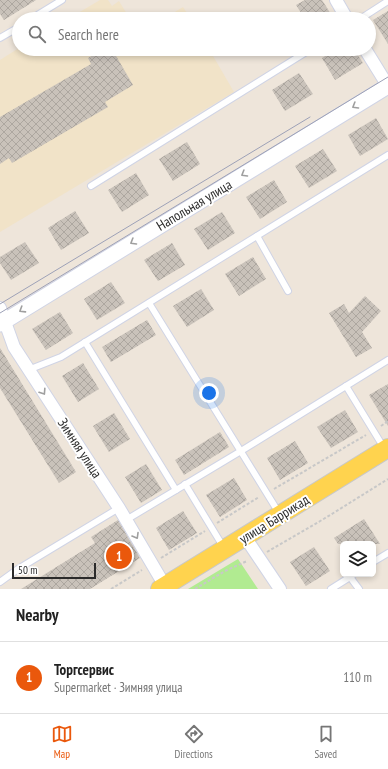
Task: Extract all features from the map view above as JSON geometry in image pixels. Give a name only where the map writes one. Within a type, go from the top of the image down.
[{"type":"main road","name":"улица Баррикад","points":[[162,588],[387,449]]},
{"type":"street","points":[[336,0],[343,12]]},
{"type":"street","points":[[369,56],[388,86]]},
{"type":"street","name":"Напольная улица","points":[[1,318],[388,86]]},
{"type":"street","name":"Зимняя улица","points":[[1,318],[14,347],[28,370],[120,508],[152,564],[162,588]]},
{"type":"street","points":[[245,537],[280,589]]},
{"type":"lane","points":[[42,12],[62,0]]},
{"type":"lane","points":[[371,12],[388,1]]},
{"type":"lane","points":[[0,38],[12,30]]},
{"type":"lane","points":[[91,186],[300,56]]},
{"type":"lane","points":[[28,370],[61,357],[388,155]]},
{"type":"lane","points":[[257,236],[288,291]]},
{"type":"lane","points":[[148,303],[280,515]]},
{"type":"lane","points":[[85,342],[176,490]]},
{"type":"lane","points":[[126,520],[388,360]]},
{"type":"lane","points":[[346,386],[373,431],[387,449]]},
{"type":"lane","points":[[185,484],[224,549]]},
{"type":"lane","points":[[0,582],[18,569],[120,508]]},
{"type":"lane","points":[[376,560],[388,552]]},
{"type":"lane","points":[[331,589],[349,577]]},
{"type":"lane","points":[[353,577],[359,589]]},
{"type":"path","points":[[111,589],[267,493],[388,422]]},
{"type":"path","points":[[195,589],[225,571],[258,557],[327,517],[388,479]]},
{"type":"shaded area","points":[[100,0],[108,0],[112,6],[119,1],[126,12],[80,12]]},
{"type":"shaded area","points":[[183,7],[186,12],[175,12]]},
{"type":"shaded area","points":[[12,52],[12,56],[213,56],[234,92],[0,232],[0,60]]},
{"type":"green space","points":[[238,559],[258,589],[188,589]]},
{"type":"building","points":[[0,0],[36,0],[17,12],[12,12],[12,15],[4,20],[0,14]]},
{"type":"building","points":[[305,0],[322,0],[330,12],[300,12],[296,5]]},
{"type":"building","points":[[388,11],[388,44],[376,25],[376,18]]},
{"type":"building","points":[[92,56],[116,56],[133,85],[105,102],[108,107],[12,163],[9,158],[0,164],[0,117],[91,64],[88,58]]},
{"type":"building","points":[[325,56],[358,56],[363,63],[335,80],[322,58]]},
{"type":"building","points":[[299,73],[313,94],[285,111],[272,90]]},
{"type":"building","points":[[376,118],[388,139],[360,156],[348,135]]},
{"type":"building","points":[[187,142],[200,164],[173,181],[159,159]]},
{"type":"building","points":[[323,149],[337,171],[309,188],[295,166]]},
{"type":"building","points":[[136,173],[149,195],[122,212],[108,190]]},
{"type":"building","points":[[274,180],[287,202],[260,219],[246,197]]},
{"type":"building","points":[[75,211],[89,233],[61,250],[48,228]]},
{"type":"building","points":[[222,212],[235,233],[208,250],[194,229]]},
{"type":"building","points":[[25,242],[39,263],[11,280],[0,263],[0,257]]},
{"type":"building","points":[[172,243],[185,265],[158,281],[144,260]]},
{"type":"building","points":[[253,257],[266,279],[239,296],[225,274]]},
{"type":"building","points":[[111,282],[125,303],[97,320],[84,299]]},
{"type":"building","points":[[201,289],[214,310],[187,327],[173,306]]},
{"type":"building","points":[[365,296],[381,311],[362,332],[372,348],[356,357],[329,313],[344,304],[349,313]]},
{"type":"building","points":[[60,312],[73,333],[46,350],[32,329]]},
{"type":"building","points":[[147,320],[156,335],[111,362],[102,347]]},
{"type":"building","points":[[0,348],[76,472],[59,483],[0,388]]},
{"type":"building","points":[[83,363],[99,389],[78,402],[62,376]]},
{"type":"building","points":[[388,384],[388,426],[369,395]]},
{"type":"building","points":[[345,410],[358,432],[331,448],[317,427]]},
{"type":"building","points":[[114,413],[130,439],[109,452],[93,426]]},
{"type":"building","points":[[220,432],[229,447],[184,475],[175,460]]},
{"type":"building","points":[[295,441],[308,463],[280,480],[267,458]]},
{"type":"building","points":[[146,464],[162,490],[141,503],[125,477]]},
{"type":"building","points":[[234,478],[247,500],[220,517],[206,495]]},
{"type":"building","points":[[183,511],[197,533],[169,550],[156,528]]},
{"type":"building","points":[[364,519],[380,544],[376,544],[376,541],[340,541],[340,544],[338,544],[334,538]]},
{"type":"building","points":[[118,520],[140,558],[90,589],[21,589],[95,543],[91,537]]},
{"type":"building","points":[[314,547],[330,571],[306,586],[290,562]]},
{"type":"tram line","points":[[0,313],[388,77]]},
{"type":"tram line","points":[[0,304],[310,117]]},
{"type":"place","name":"Торгсервис","points":[[119,556]]}]
